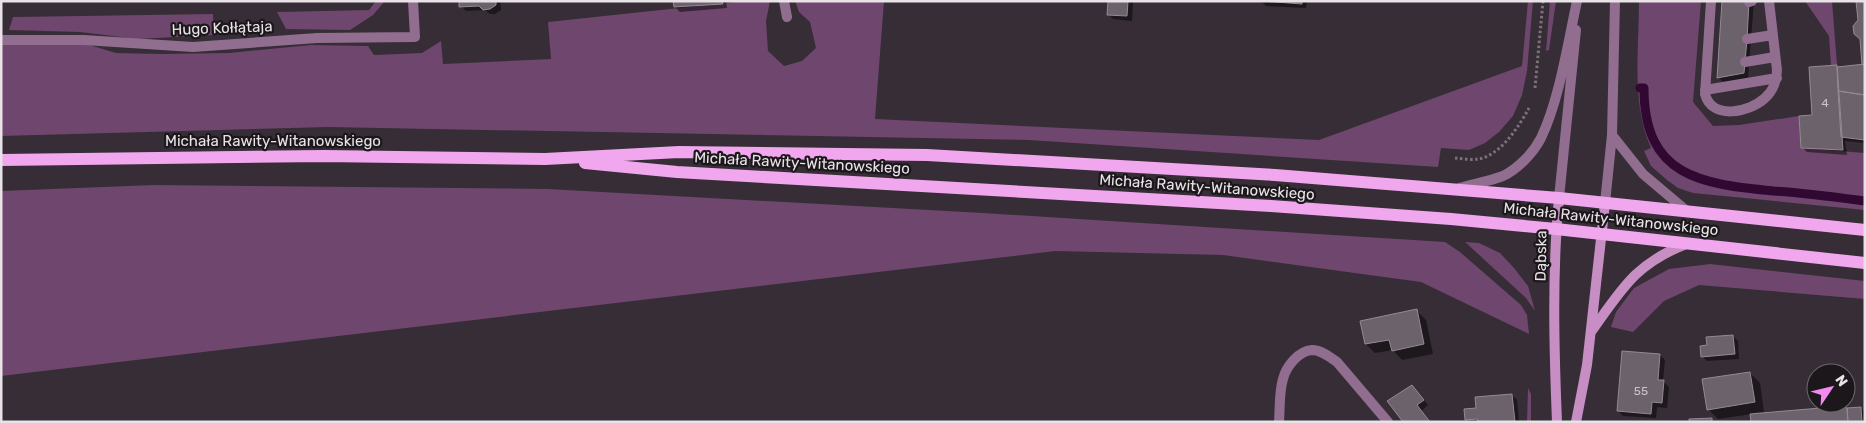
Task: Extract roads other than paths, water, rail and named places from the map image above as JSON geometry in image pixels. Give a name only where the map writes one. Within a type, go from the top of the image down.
[{"type":"main road","name":"Michała Rawity-Witanowskiego","points":[[1,160],[314,156],[545,159],[679,152],[927,155],[1265,174],[1559,198],[1865,230]]},
{"type":"main road","name":"Michała Rawity-Witanowskiego","points":[[545,159],[677,172],[1271,206],[1556,229],[1865,263]]},
{"type":"main road","name":"Dąbska","points":[[1557,422],[1555,363],[1556,229],[1559,198]]},
{"type":"main road","points":[[1576,422],[1587,365],[1605,203]]},
{"type":"main road","points":[[1591,333],[1630,279],[1643,266],[1668,251],[1687,244]]},
{"type":"street","name":"Hugo Kołłątaja","points":[[1,40],[84,40],[193,47],[317,38],[415,37],[412,1]]},
{"type":"street","points":[[784,1],[787,16]]},
{"type":"street","name":"Dąbska","points":[[1453,190],[1504,175],[1529,155],[1540,140],[1558,87],[1578,1]]},
{"type":"street","name":"Dąbska","points":[[1559,198],[1578,1]]},
{"type":"street","points":[[1605,203],[1612,135],[1615,1]]},
{"type":"street","points":[[1722,6],[1711,5],[1706,68],[1706,98],[1714,107],[1726,112],[1736,112],[1765,99],[1777,78],[1769,1]]},
{"type":"street","points":[[1747,39],[1773,35]]},
{"type":"street","points":[[1708,45],[1719,43]]},
{"type":"street","points":[[1745,62],[1775,57]]},
{"type":"street","points":[[1706,68],[1717,66]]},
{"type":"street","points":[[1705,90],[1777,78]]},
{"type":"street","points":[[1612,135],[1643,174],[1688,212]]},
{"type":"street","points":[[1279,422],[1283,379],[1288,368],[1300,355],[1312,350],[1327,355],[1337,362],[1388,422]]},
{"type":"waterway","points":[[1640,88],[1644,88],[1647,118],[1654,141],[1666,158],[1682,170],[1701,179],[1723,184],[1865,201]]}]
